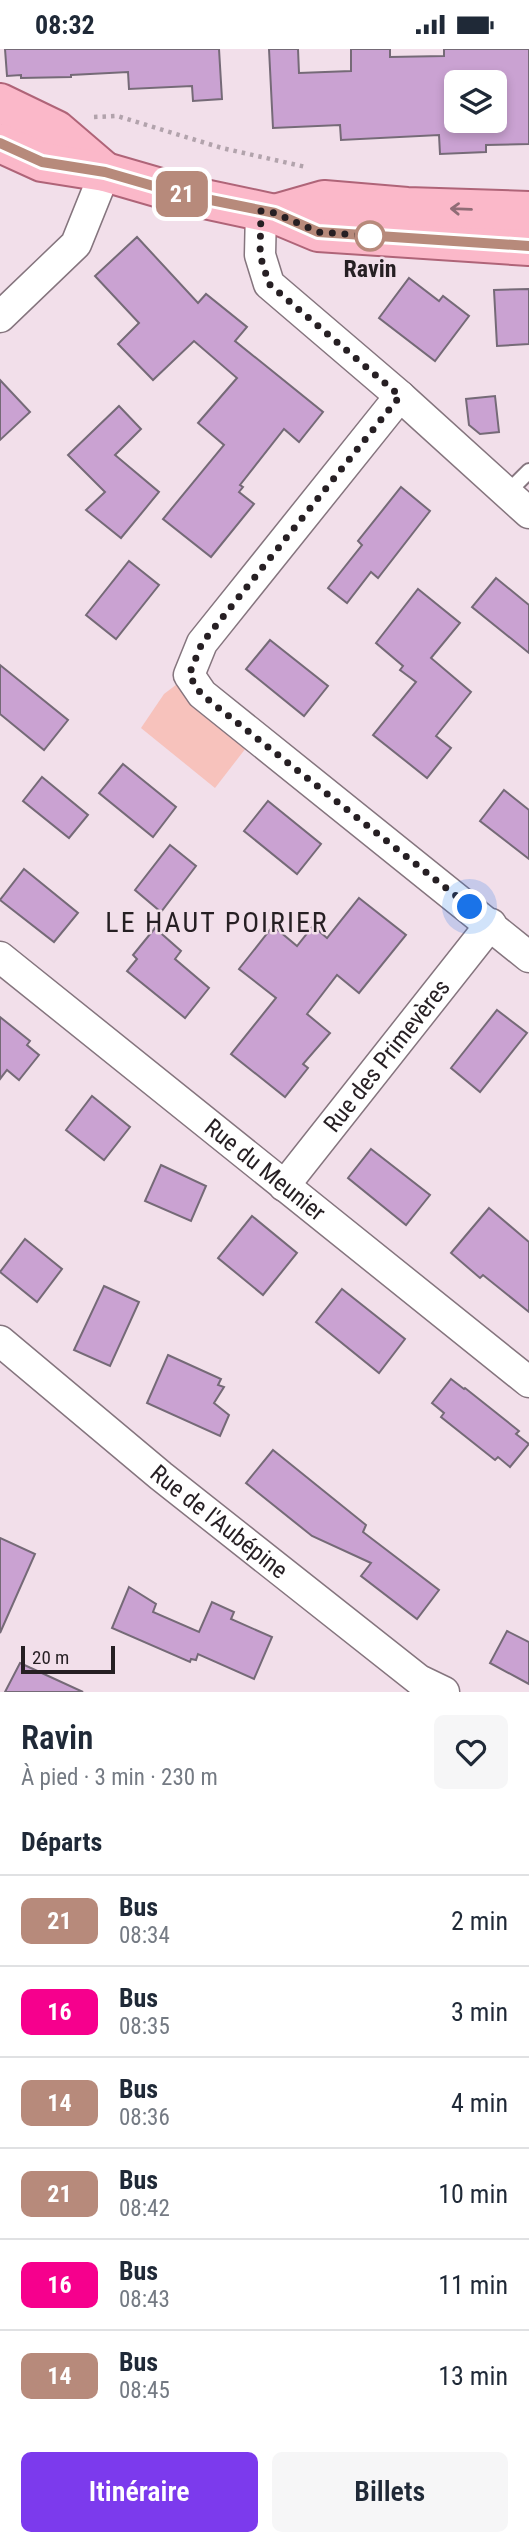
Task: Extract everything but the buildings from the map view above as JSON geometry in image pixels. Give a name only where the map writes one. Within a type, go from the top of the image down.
[{"type":"main road","points":[[0,103],[56,130],[105,172]]},
{"type":"main road","points":[[0,143],[42,162],[105,172],[181,194],[268,212],[318,232],[529,246]]},
{"type":"main road","points":[[268,212],[324,200],[407,207],[529,211]]},
{"type":"street","points":[[0,317],[76,244],[105,172]]},
{"type":"street","points":[[268,212],[260,255],[269,284],[400,396],[529,513]]},
{"type":"street","points":[[400,396],[202,643],[189,675],[201,694],[529,957]]},
{"type":"street","name":"Rue des Primevères","points":[[284,1186],[491,925]]},
{"type":"street","name":"Rue du Meunier","points":[[0,957],[529,1382]]},
{"type":"street","name":"Rue de l'Aubépine","points":[[0,1342],[161,1475],[419,1680],[444,1692]]},
{"type":"lane","points":[[508,492],[529,471]]},
{"type":"path","points":[[93,117],[117,116],[222,148],[315,169]]},
{"type":"shaded area","points":[[189,675],[256,735],[215,788],[141,728],[164,694]]},
{"type":"bus line","name":"21","points":[[0,143],[42,162],[105,172],[181,194],[275,213],[318,232],[529,246]]},
{"type":"place","name":"Ravin","points":[[370,236]]},
{"type":"district","name":"LE HAUT POIRIER","points":[[217,922]]},
{"type":"route","points":[[370,236],[318,232],[275,213],[261,211],[260,255],[269,284],[400,396],[202,643],[189,675],[201,694],[470,907]]}]
